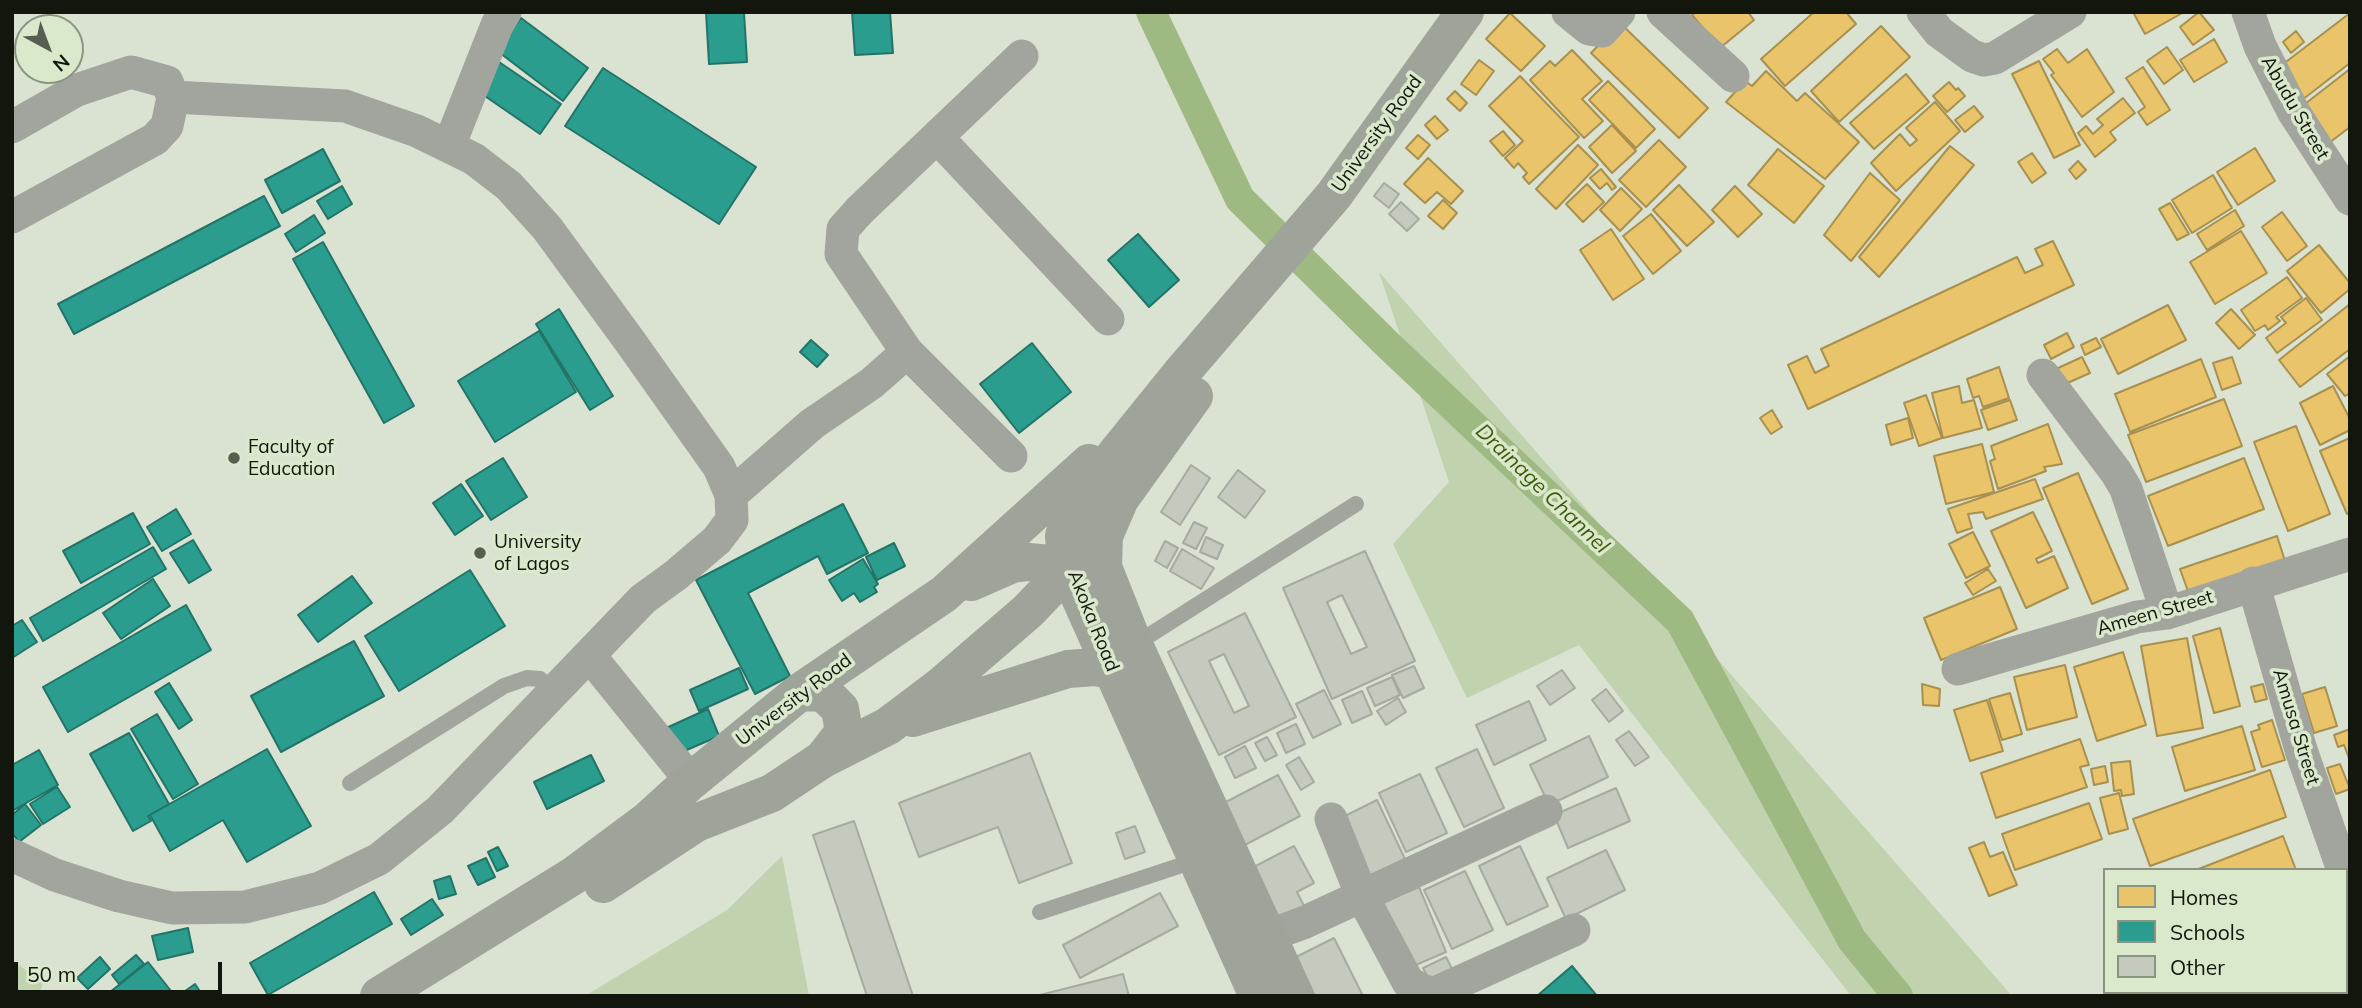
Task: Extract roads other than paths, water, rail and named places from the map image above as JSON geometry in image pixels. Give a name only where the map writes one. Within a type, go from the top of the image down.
[{"type":"main road","name":"University Road","points":[[1286,253],[1334,195],[1465,12]]},
{"type":"main road","name":"Akoka Road","points":[[1258,996],[1197,859],[1123,657],[1078,593],[1064,536],[1069,522],[1095,480],[1183,371],[1286,253]]},
{"type":"main road","points":[[888,726],[941,686],[1028,611],[1070,566],[1198,390],[1286,253]]},
{"type":"main road","name":"University Road","points":[[379,996],[573,876],[647,821],[691,781],[800,692],[944,594],[1056,495],[1183,371]]},
{"type":"main road","points":[[1120,499],[1104,536],[1102,556],[1115,597],[1123,657],[1267,936],[1295,996]]},
{"type":"main road","points":[[944,594],[1012,565],[1029,562],[1070,566],[1093,579],[1115,597]]},
{"type":"main road","points":[[427,996],[696,822],[772,793],[823,759],[888,726],[1068,669],[1095,667],[1123,657]]},
{"type":"main road","points":[[800,692],[824,693],[840,709],[844,732],[823,759]]},
{"type":"street","points":[[449,146],[497,25],[505,12]]},
{"type":"street","points":[[1568,12],[1589,29],[1602,31],[1619,12]]},
{"type":"street","points":[[1663,12],[1733,76]]},
{"type":"street","points":[[1931,22],[1972,56],[1984,60],[1995,58],[2033,22],[2070,12]]},
{"type":"street","name":"Abudu Street","points":[[2248,12],[2260,46],[2293,111],[2350,200]]},
{"type":"street","points":[[1011,456],[907,352],[841,254],[843,229],[860,210],[1022,56]]},
{"type":"street","points":[[12,127],[77,90],[131,72],[167,82],[173,97],[167,125],[155,139],[12,217]]},
{"type":"street","points":[[12,855],[55,876],[119,896],[172,908],[245,907],[320,888],[379,859],[440,810],[643,599],[717,540],[732,520],[731,495],[719,467],[547,228],[509,186],[474,159],[417,131],[345,106],[173,97]]},
{"type":"street","points":[[937,137],[1108,319]]},
{"type":"street","points":[[731,495],[812,424],[872,383],[907,352]]},
{"type":"street","points":[[2043,375],[2126,489],[2167,613]]},
{"type":"street","name":"Ameen Street","points":[[1958,669],[2137,617],[2167,613],[2253,583],[2350,554]]},
{"type":"street","name":"Amusa Street","points":[[2253,583],[2301,750],[2340,825],[2343,868]]},
{"type":"street","points":[[590,656],[691,781]]},
{"type":"street","points":[[1267,936],[1303,923],[1546,811]]},
{"type":"street","points":[[1331,819],[1362,896],[1408,982],[1423,991],[1435,993],[1574,930]]},
{"type":"lane","points":[[1123,657],[1356,504]]},
{"type":"lane","points":[[350,783],[504,686],[527,678],[540,679],[555,692]]},
{"type":"lane","points":[[1040,912],[1197,859]]},
{"type":"waterway","name":"Drainage Channel","points":[[1151,12],[1240,199],[1386,343],[1680,621],[1852,940],[1898,996]]},
{"type":"place","name":"Faculty of Education","points":[[234,458]]},
{"type":"place","name":"University of Lagos","points":[[480,553]]}]
